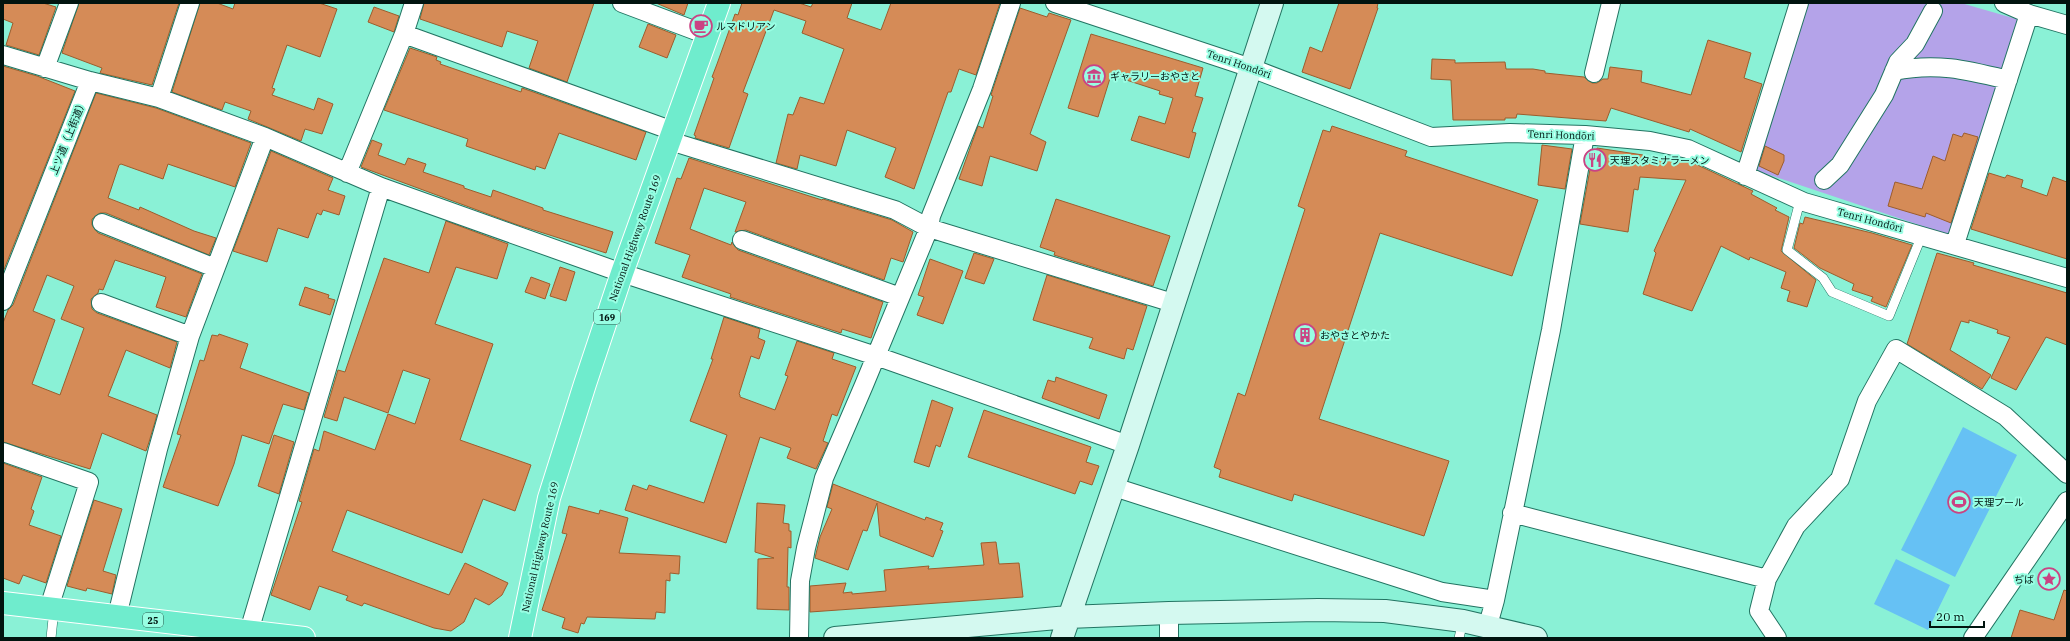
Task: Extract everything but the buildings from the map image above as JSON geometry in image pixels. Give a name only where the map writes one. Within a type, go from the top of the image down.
[{"type":"highway","name":"National Highway Route 169","points":[[520,638],[549,498],[622,273],[719,3]]},
{"type":"highway","name":"25","points":[[3,603],[117,616],[248,635],[304,638]]},
{"type":"street","points":[[45,68],[69,3]]},
{"type":"street","points":[[159,98],[190,3]]},
{"type":"street","points":[[622,3],[708,35]]},
{"type":"street","points":[[799,638],[800,580],[806,548],[824,478],[928,228],[931,216],[982,89],[1011,3]]},
{"type":"street","points":[[1062,638],[1128,445],[1173,303],[1272,3]]},
{"type":"street","points":[[1594,73],[1611,3]]},
{"type":"street","points":[[1745,176],[1799,3]]},
{"type":"street","points":[[2004,3],[2029,14],[2067,25]]},
{"type":"street","points":[[347,173],[404,34],[410,4]]},
{"type":"street","name":"Tenri Hondōri","points":[[1061,4],[1251,68],[1431,137],[1510,133],[1586,135],[1650,141],[1688,149],[1800,201],[1955,244],[2067,278]]},
{"type":"street","points":[[1824,180],[1840,166],[1884,94],[1898,62],[1915,44],[1933,11]]},
{"type":"street","points":[[1955,244],[2029,14]]},
{"type":"street","points":[[404,34],[672,136],[895,210],[928,228],[1173,303]]},
{"type":"street","points":[[3,55],[90,81],[159,98],[264,137],[381,186],[622,273],[876,356],[1128,445]]},
{"type":"street","points":[[1894,72],[1913,67],[1961,68],[2008,80]]},
{"type":"street","name":"上ツ道（上街道）","points":[[3,301],[90,81]]},
{"type":"street","points":[[1488,625],[1495,600],[1551,330],[1586,135]]},
{"type":"street","points":[[117,616],[158,449],[190,336],[264,137]]},
{"type":"street","points":[[248,635],[381,186]]},
{"type":"street","points":[[102,223],[215,268]]},
{"type":"street","points":[[742,240],[900,297]]},
{"type":"street","points":[[101,303],[190,336]]},
{"type":"street","points":[[1777,638],[1759,610],[1766,579],[1796,526],[1840,479],[1867,401],[1896,349],[2005,416],[2067,474]]},
{"type":"street","points":[[3,452],[89,482],[52,608]]},
{"type":"street","points":[[1114,487],[1442,592],[1495,600]]},
{"type":"street","points":[[1973,638],[2067,501]]},
{"type":"street","points":[[1512,514],[1766,579]]},
{"type":"street","points":[[835,638],[1068,617],[1169,628],[1318,610],[1385,611],[1461,629],[1488,625],[1536,638]]},
{"type":"lane","points":[[1800,201],[1787,250],[1823,278],[1832,292],[1888,316],[1922,235]]},
{"type":"lane","points":[[51,638],[52,608]]},
{"type":"shaded area","points":[[1807,3],[1961,3],[2020,20],[1949,235],[1755,170]]},
{"type":"water","name":"天理プール","points":[[1963,427],[2017,455],[1955,577],[1901,550]]},
{"type":"water","points":[[1896,559],[1950,585],[1928,630],[1874,604]]},
{"type":"place","name":"ルマドリアン","points":[[701,26]]},
{"type":"place","name":"ギャラリーおやさと","points":[[1094,76]]},
{"type":"place","name":"天理スタミナラーメン","points":[[1595,160]]},
{"type":"place","name":"おやさとやかた","points":[[1305,335]]},
{"type":"place","name":"天理プール","points":[[1959,502]]},
{"type":"place","name":"ぢば","points":[[2049,579]]}]
